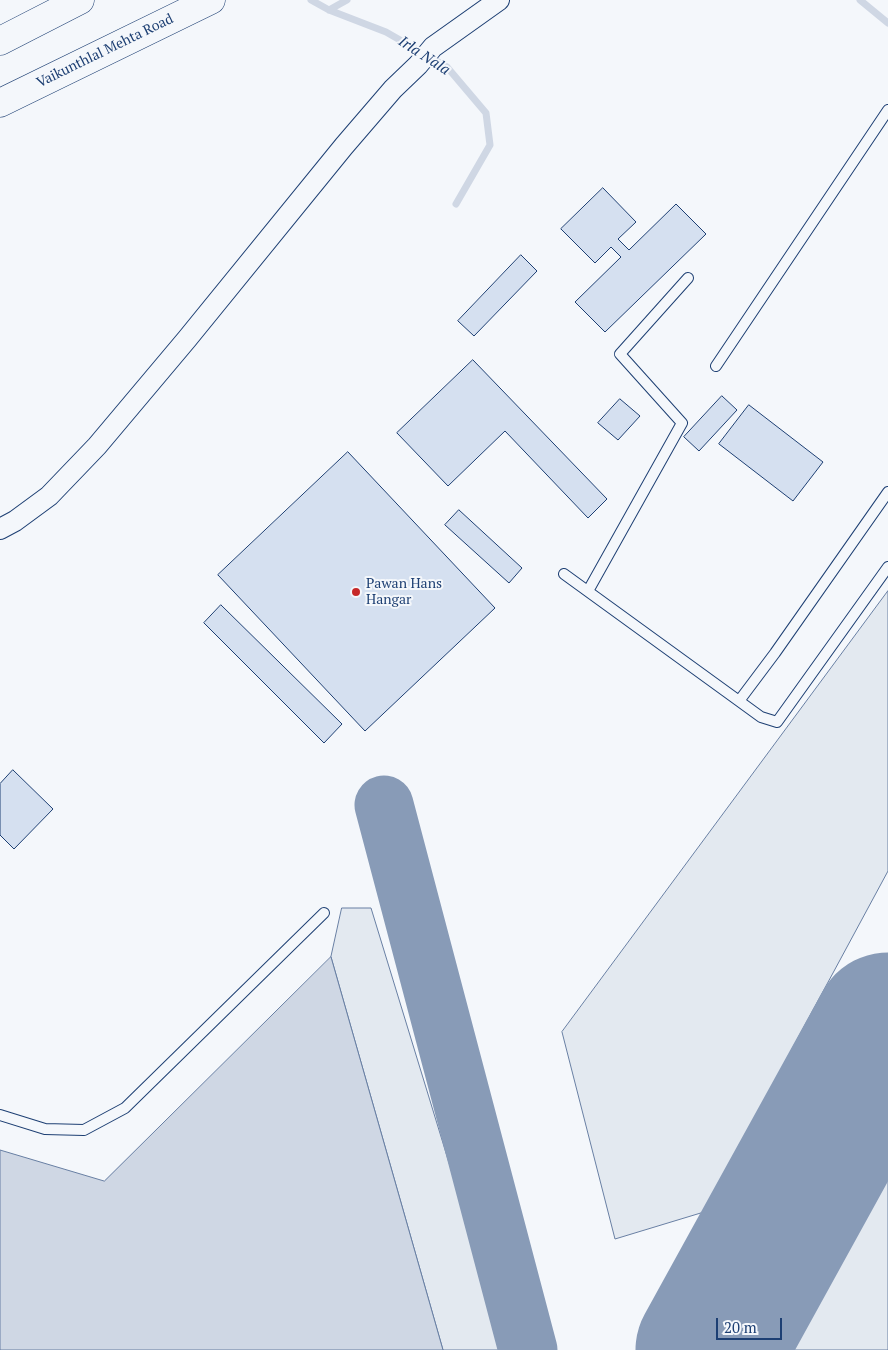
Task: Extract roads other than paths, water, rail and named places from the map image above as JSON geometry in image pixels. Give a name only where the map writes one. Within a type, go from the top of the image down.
[{"type":"main road","points":[[0,41],[80,0]]},
{"type":"main road","name":"Vaikunthlal Mehta Road","points":[[0,103],[211,0]]},
{"type":"street","points":[[0,529],[15,521],[49,496],[97,446],[393,89],[418,65],[433,47],[499,0]]},
{"type":"lane","points":[[716,366],[888,110]]},
{"type":"lane","points":[[588,591],[682,423],[620,354],[688,278]]},
{"type":"lane","points":[[739,701],[888,492]]},
{"type":"lane","points":[[564,574],[761,717],[777,722],[888,567]]},
{"type":"lane","points":[[0,1115],[45,1128],[84,1130],[125,1108],[324,913]]},
{"type":"waterway","name":"Irla Nala","points":[[311,0],[329,10],[386,32],[447,67],[486,113],[490,145],[456,204]]},
{"type":"waterway","points":[[329,10],[347,0]]},
{"type":"waterway","points":[[860,0],[888,23]]},
{"type":"place","name":"Pawan Hans Hangar","points":[[356,592]]}]
